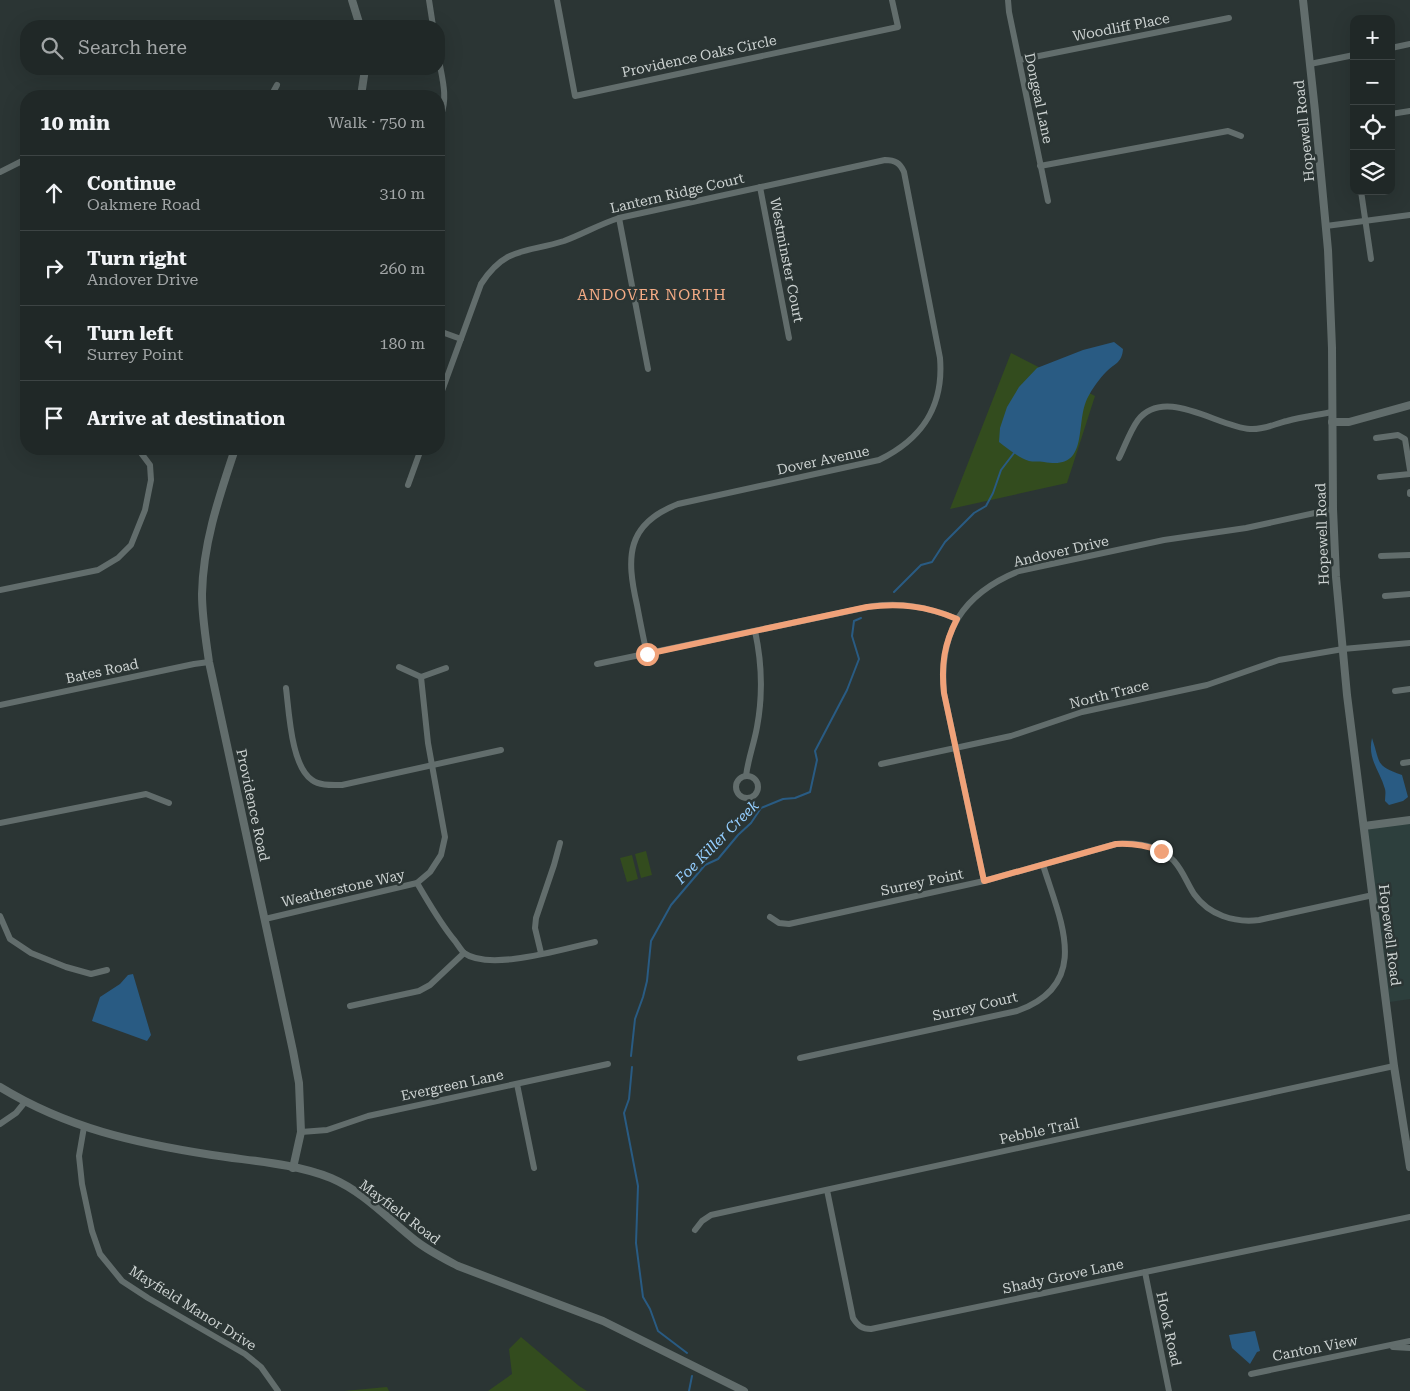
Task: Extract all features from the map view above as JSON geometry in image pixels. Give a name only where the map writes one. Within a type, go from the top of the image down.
[{"type":"street","points":[[352,0],[358,20]]},
{"type":"street","points":[[429,0],[432,20]]},
{"type":"street","name":"Providence Oaks Circle","points":[[557,0],[574,96],[898,27],[892,0]]},
{"type":"street","name":"Dongeal Lane","points":[[1008,0],[1018,60],[1048,201]]},
{"type":"street","name":"Hopewell Road","points":[[1303,0],[1326,226],[1332,348],[1333,509],[1336,577],[1347,694],[1372,896],[1394,1066],[1410,1167]]},
{"type":"street","name":"Woodliff Place","points":[[1018,60],[1229,18]]},
{"type":"street","points":[[1395,47],[1410,44]]},
{"type":"street","points":[[1310,64],[1350,56]]},
{"type":"street","points":[[362,90],[363,75]]},
{"type":"street","points":[[441,75],[444,90]]},
{"type":"street","points":[[274,90],[277,85]]},
{"type":"street","points":[[1395,113],[1410,111]]},
{"type":"street","points":[[1040,166],[1228,131],[1241,136]]},
{"type":"street","name":"Lantern Ridge Court","points":[[445,383],[481,284],[500,261],[517,252],[564,241],[618,218],[885,160],[897,162]]},
{"type":"street","points":[[0,172],[20,162]]},
{"type":"street","name":"Dover Avenue","points":[[647,654],[631,578],[630,564],[636,538],[653,517],[665,509],[678,504],[879,460],[895,453],[910,442],[922,429],[931,414],[940,386],[940,358],[904,172],[897,162]]},
{"type":"street","name":"Westminster Court","points":[[760,187],[789,338]]},
{"type":"street","points":[[1362,195],[1371,259]]},
{"type":"street","points":[[1326,226],[1410,214]]},
{"type":"street","points":[[618,218],[648,369]]},
{"type":"street","points":[[445,333],[461,339]]},
{"type":"street","points":[[1332,422],[1349,422],[1410,406]]},
{"type":"street","points":[[1119,458],[1137,421],[1145,413],[1153,409],[1164,407],[1189,410],[1248,429],[1262,428],[1284,421],[1332,412]]},
{"type":"street","points":[[1376,438],[1398,435],[1405,439],[1410,472],[1380,477]]},
{"type":"street","points":[[0,590],[98,570],[118,558],[131,544],[145,510],[151,480],[150,466],[142,455]]},
{"type":"street","name":"Providence Road","points":[[234,455],[212,520],[204,561],[202,603],[204,628],[209,662],[299,1083],[301,1132],[293,1168]]},
{"type":"street","points":[[408,485],[419,455]]},
{"type":"street","name":"Andover Drive","points":[[984,881],[944,693],[942,673],[946,645],[957,619],[968,604],[983,590],[1000,579],[1019,572],[1164,540],[1246,528],[1333,509]]},
{"type":"street","points":[[1381,556],[1410,555]]},
{"type":"street","points":[[1385,596],[1410,594]]},
{"type":"street","points":[[597,664],[867,607],[886,605],[923,607],[957,619]]},
{"type":"street","points":[[746,776],[747,761],[757,726],[761,697],[761,664],[755,631]]},
{"type":"street","name":"North Trace","points":[[880,764],[1011,736],[1082,712],[1206,685],[1279,660],[1343,649],[1410,643]]},
{"type":"street","name":"Bates Road","points":[[0,705],[209,662]]},
{"type":"street","points":[[399,667],[421,677],[446,668]]},
{"type":"street","name":"Weatherstone Way","points":[[265,919],[417,883],[426,876],[441,854],[446,837],[428,743],[421,677]]},
{"type":"street","points":[[286,688],[296,754],[300,764],[312,780],[332,785],[342,784],[501,750]]},
{"type":"street","points":[[1394,691],[1410,689]]},
{"type":"street","points":[[0,823],[146,794],[169,803]]},
{"type":"street","points":[[1364,826],[1410,820]]},
{"type":"street","points":[[541,954],[535,928],[536,918],[560,843]]},
{"type":"street","name":"Surrey Point","points":[[770,917],[778,923],[789,924],[984,881],[1116,844],[1132,843],[1146,845],[1161,851],[1182,871],[1195,895],[1207,908],[1223,917],[1240,921],[1259,920],[1372,896]]},
{"type":"street","name":"Surrey Court","points":[[800,1058],[1017,1011],[1031,1006],[1042,999],[1060,977],[1066,950],[1064,933],[1043,865]]},
{"type":"street","points":[[417,883],[443,927],[464,953],[484,960],[504,960],[596,942]]},
{"type":"street","points":[[0,916],[10,939],[31,953],[66,967],[91,974],[107,970]]},
{"type":"street","points":[[350,1006],[419,991],[430,985],[464,953]]},
{"type":"street","name":"Evergreen Lane","points":[[301,1132],[327,1130],[368,1116],[608,1064]]},
{"type":"street","name":"Pebble Trail","points":[[695,1230],[702,1221],[711,1215],[1394,1066]]},
{"type":"street","points":[[517,1084],[534,1168]]},
{"type":"street","name":"Mayfield Road","points":[[0,1088],[24,1102],[63,1120],[112,1135],[172,1148],[293,1168],[332,1178],[369,1200],[417,1241],[458,1266],[603,1321],[744,1391]]},
{"type":"street","points":[[0,1124],[16,1113],[24,1102]]},
{"type":"street","name":"Mayfield Manor Drive","points":[[84,1127],[80,1156],[82,1184],[92,1231],[100,1254],[122,1281],[245,1354],[261,1367],[278,1391]]},
{"type":"street","name":"Shady Grove Lane","points":[[827,1190],[853,1318],[864,1329],[1410,1217]]},
{"type":"street","name":"Hook Road","points":[[1145,1272],[1169,1391]]},
{"type":"street","name":"Canton View","points":[[1251,1374],[1410,1341]]},
{"type":"street","name":"Canton View","points":[[1384,1347],[1410,1348]]},
{"type":"shaded area","points":[[1410,823],[1410,999],[1383,1003],[1365,829]]},
{"type":"green space","points":[[1011,353],[1095,396],[1067,483],[950,509]]},
{"type":"green space","points":[[646,851],[652,875],[641,878],[635,854]]},
{"type":"green space","points":[[632,855],[638,879],[627,882],[620,858]]},
{"type":"green space","points":[[521,1337],[587,1391],[488,1391],[512,1374],[509,1349]]},
{"type":"green space","points":[[387,1387],[389,1391],[344,1391]]},
{"type":"water","points":[[1114,342],[1123,349],[1121,357],[1101,377],[1088,397],[1084,408],[1078,443],[1075,452],[1069,459],[1059,463],[1029,461],[999,442],[1000,428],[1007,407],[1019,387],[1037,368],[1083,350]]},
{"type":"water","points":[[1372,738],[1380,763],[1387,769],[1402,775],[1408,797],[1403,801],[1389,805],[1385,801],[1385,789],[1371,752]]},
{"type":"water","points":[[133,974],[151,1035],[147,1041],[92,1021],[100,997],[120,984],[128,975]]},
{"type":"water","points":[[1255,1331],[1260,1351],[1257,1352],[1250,1364],[1232,1348],[1229,1335]]},
{"type":"waterway","name":"Foe Killer Creek","points":[[894,592],[921,565],[932,562],[945,542],[974,513],[986,506],[1001,470],[1014,453]]},
{"type":"waterway","name":"Foe Killer Creek","points":[[631,1056],[635,1019],[647,981],[651,941],[671,905],[705,865],[718,859],[751,823],[761,808],[783,799],[795,798],[810,792],[817,760],[815,751],[847,690],[859,659],[852,636],[854,621],[861,618]]},
{"type":"waterway","name":"Foe Killer Creek","points":[[632,1067],[629,1099],[624,1113],[638,1186],[636,1243],[643,1297],[650,1309],[658,1331],[687,1353]]},
{"type":"waterway","name":"Foe Killer Creek","points":[[689,1391],[692,1376]]},
{"type":"district","name":"ANDOVER NORTH","points":[[652,295]]},
{"type":"route","points":[[647,654],[867,607],[906,605],[942,612],[957,619],[946,645],[943,658],[944,693],[984,881],[1116,844],[1132,843],[1146,845],[1161,851]]}]
